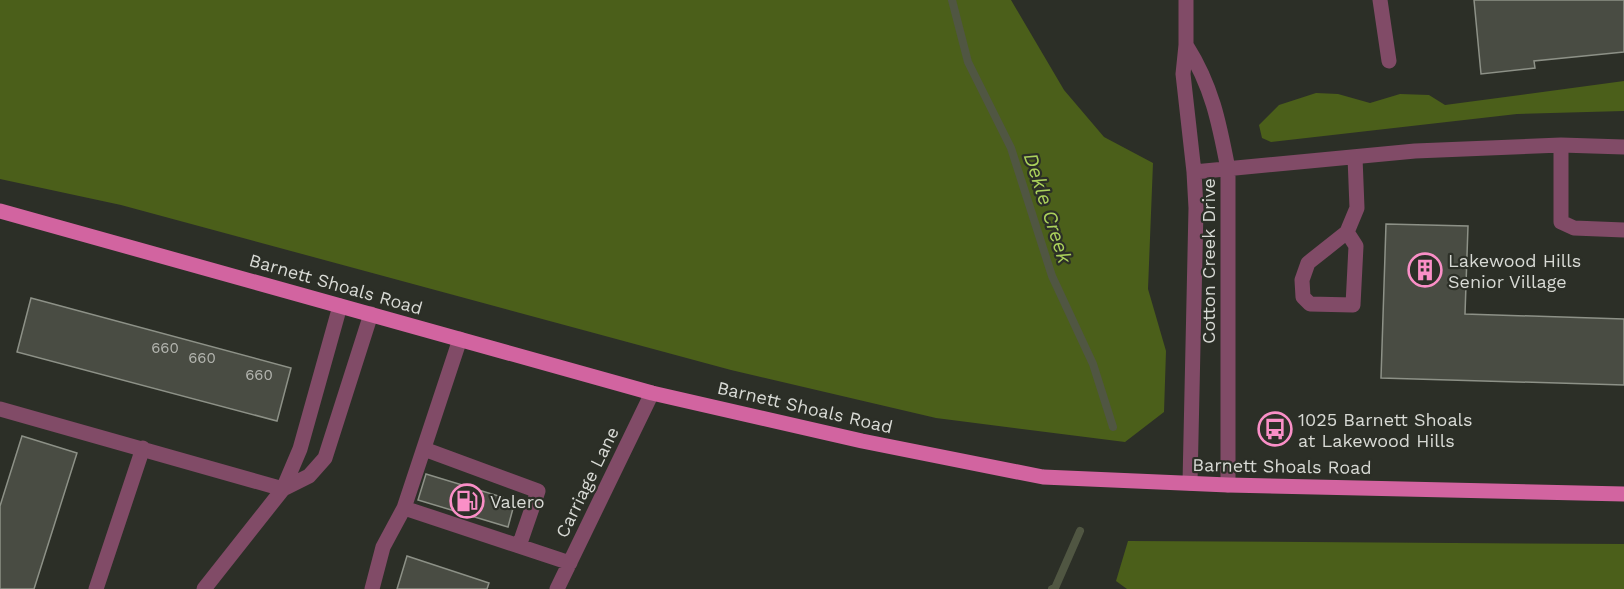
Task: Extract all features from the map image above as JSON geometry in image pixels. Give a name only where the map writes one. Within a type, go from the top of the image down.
[{"type":"main road","name":"Barnett Shoals Road","points":[[0,211],[652,393],[862,441],[1043,477],[1228,485],[1624,494]]},
{"type":"street","name":"Cotton Creek Drive","points":[[1186,0],[1186,45],[1183,74],[1194,172],[1196,220],[1190,483]]},
{"type":"street","points":[[1380,0],[1389,61]]},
{"type":"street","name":"Cotton Creek Drive","points":[[1186,45],[1202,71],[1219,120],[1228,169],[1228,485]]},
{"type":"street","points":[[1194,172],[1416,151],[1561,145],[1624,147]]},
{"type":"street","points":[[1561,145],[1561,222],[1574,228],[1624,230]]},
{"type":"street","points":[[1347,232],[1356,246],[1353,305],[1310,304],[1303,297],[1302,280],[1308,263],[1347,232],[1357,208],[1355,158]]},
{"type":"street","points":[[204,589],[283,489],[305,430],[340,306]]},
{"type":"street","points":[[0,409],[283,489],[309,476],[325,458],[371,314]]},
{"type":"street","points":[[372,589],[383,548],[404,508],[460,339]]},
{"type":"street","name":"Carriage Lane","points":[[557,589],[652,393]]},
{"type":"street","points":[[305,430],[332,439]]},
{"type":"street","points":[[96,589],[143,448]]},
{"type":"street","points":[[424,449],[538,491],[519,546]]},
{"type":"street","points":[[404,508],[570,563]]},
{"type":"green space","points":[[0,0],[1011,0],[1064,90],[1104,137],[1153,163],[1148,289],[1166,351],[1164,412],[1125,442],[936,418],[731,370],[121,205],[0,179]]},
{"type":"green space","points":[[1624,81],[1624,111],[1517,114],[1271,142],[1262,138],[1259,125],[1279,105],[1316,93],[1338,94],[1370,103],[1400,94],[1429,95],[1445,105]]},
{"type":"green space","points":[[1128,541],[1624,544],[1624,589],[1127,589],[1116,581]]},
{"type":"building","points":[[1474,0],[1624,0],[1624,52],[1534,61],[1535,68],[1481,74]]},
{"type":"building","name":"Lakewood Hills Senior Village","points":[[1386,224],[1468,226],[1465,314],[1624,319],[1624,385],[1381,378]]},
{"type":"building","points":[[31,298],[291,368],[277,421],[17,352]]},
{"type":"building","points":[[22,436],[77,453],[34,589],[0,589],[0,506]]},
{"type":"building","name":"Valero","points":[[426,474],[515,501],[508,527],[418,500]]},
{"type":"building","points":[[407,556],[489,583],[487,589],[397,589]]},
{"type":"waterway","name":"Dekle Creek","points":[[952,0],[968,62],[1011,148],[1052,276],[1093,364],[1113,427]]},
{"type":"waterway","points":[[1052,589],[1055,588],[1080,531]]},
{"type":"place","name":"Lakewood Hills Senior Village","points":[[1425,270]]},
{"type":"place","name":"1025 Barnett Shoals at Lakewood Hills","points":[[1275,429]]},
{"type":"place","name":"Valero","points":[[467,501]]}]
